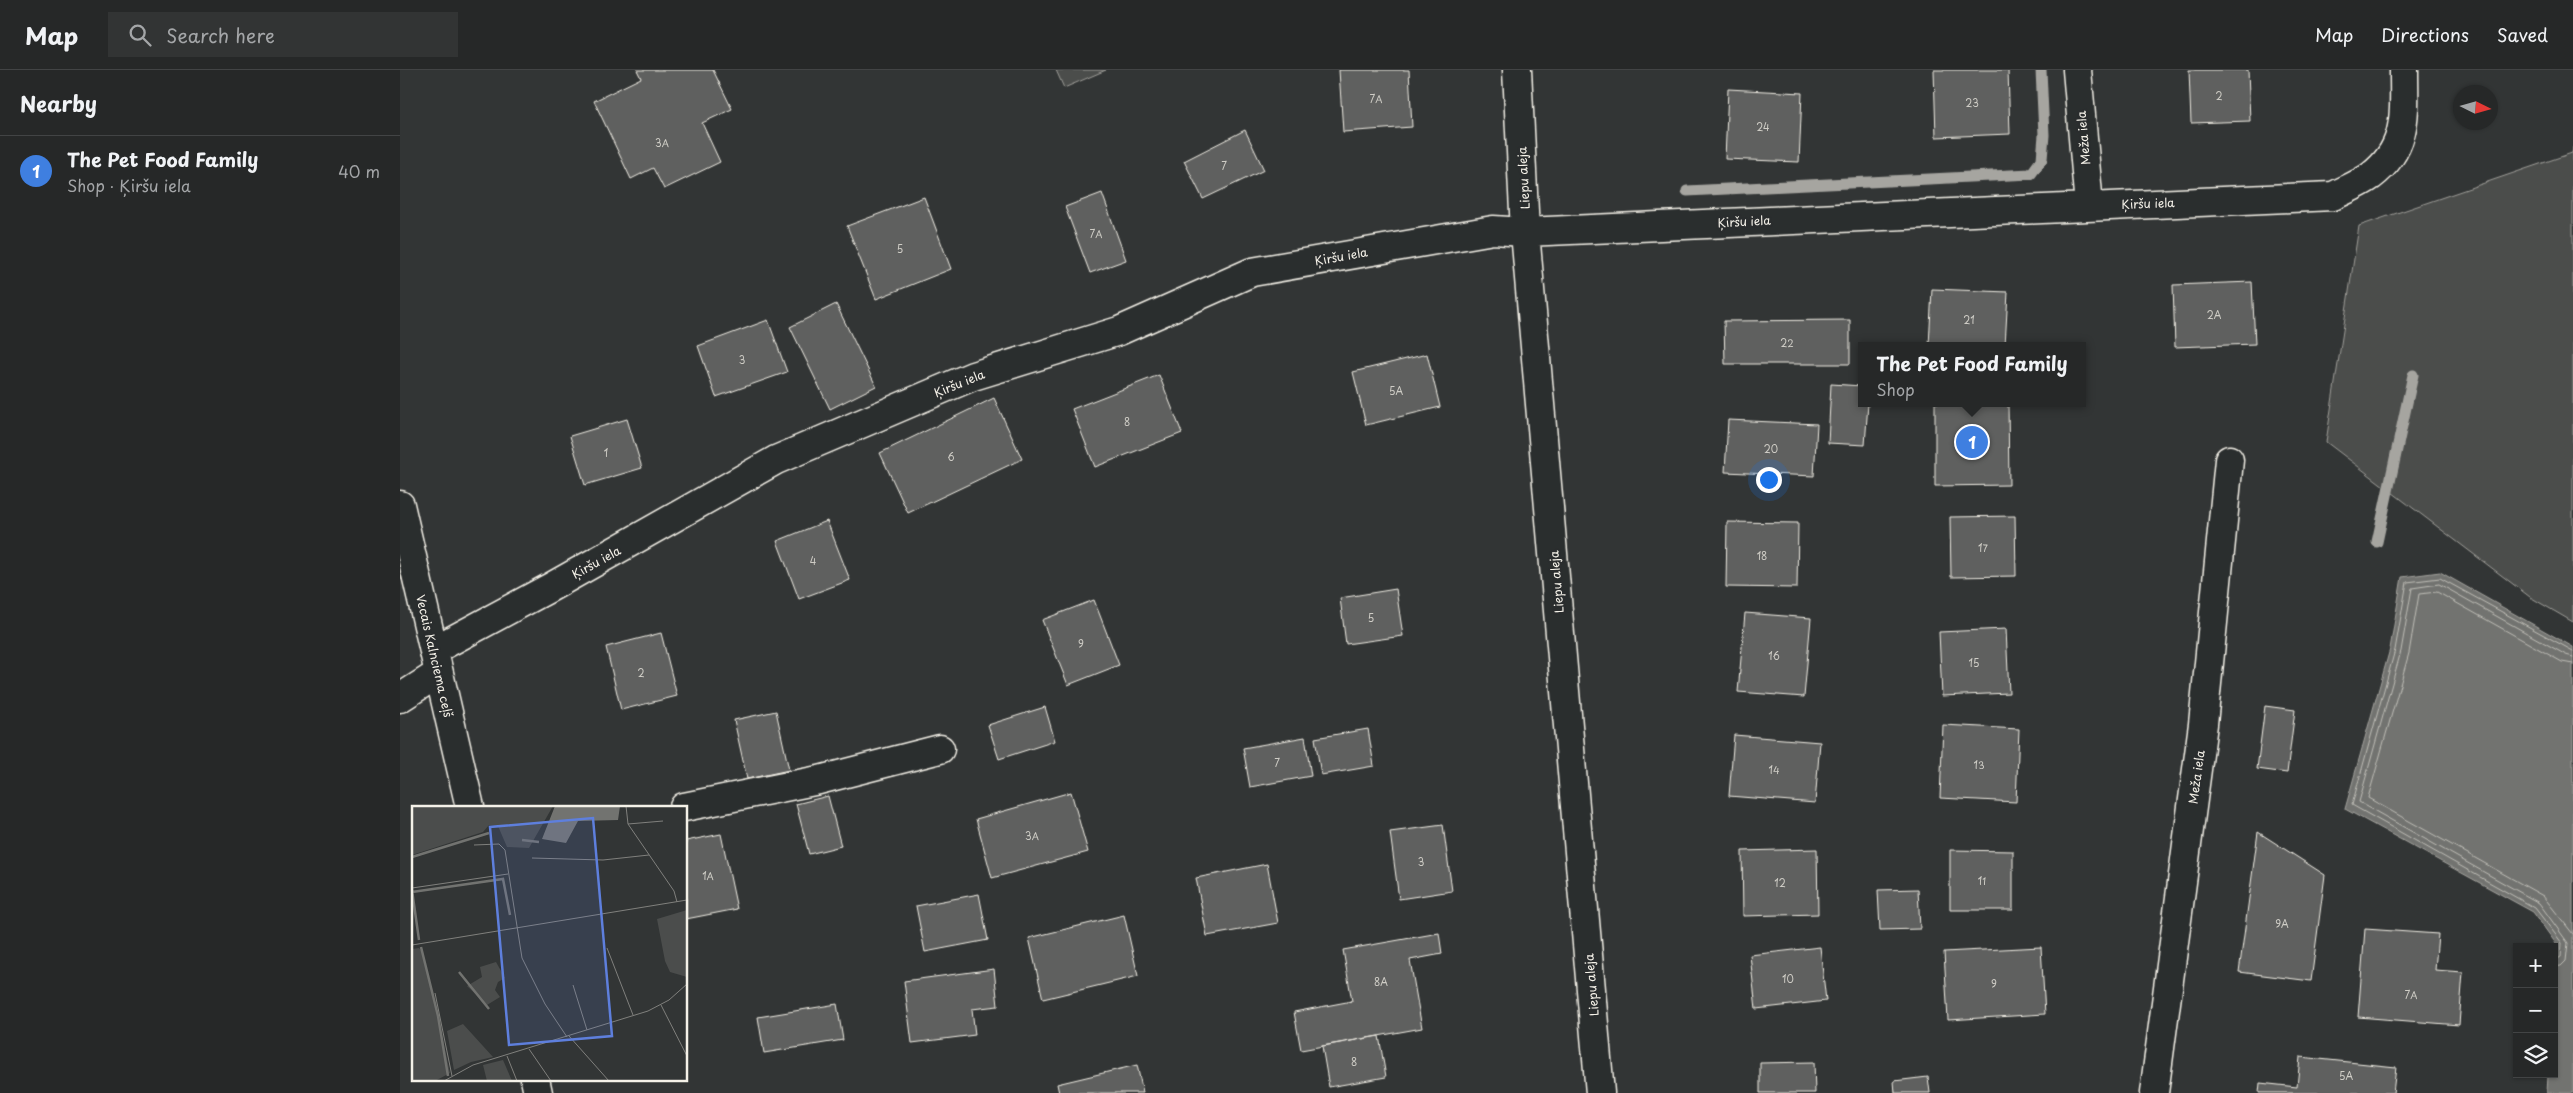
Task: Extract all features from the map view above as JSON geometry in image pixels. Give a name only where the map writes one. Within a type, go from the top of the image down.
[{"type":"street","name":"Liepu aleja","points":[[1517,70],[1526,232],[1600,1093]]},
{"type":"street","name":"Meža iela","points":[[2077,70],[2089,206]]},
{"type":"street","name":"Ķiršu iela","points":[[400,698],[436,661],[551,587],[776,460],[973,376],[1119,332],[1252,272],[1493,230],[1526,232],[2333,196],[2370,176],[2396,150],[2404,116],[2404,70]]},
{"type":"street","name":"Meža iela","points":[[2154,1093],[2203,724],[2229,460]]},
{"type":"street","name":"Vecais Kalnciema ceļš","points":[[400,505],[470,806]]},
{"type":"street","points":[[688,806],[819,780],[940,750]]},
{"type":"street","points":[[535,1080],[538,1093]]},
{"type":"shaded area","points":[[1056,70],[1106,70],[1064,88]]},
{"type":"shaded area","points":[[2573,147],[2573,622],[2530,597],[2326,442],[2359,226],[2572,153]]},
{"type":"water","points":[[2440,572],[2573,647],[2573,1093],[2547,1093],[2548,1078],[2558,1078],[2558,943],[2556,943],[2533,912],[2345,809],[2390,649],[2402,577]]},
{"type":"building","points":[[637,70],[713,70],[732,109],[702,123],[720,162],[664,189],[653,168],[631,179],[594,101],[641,78]]},
{"type":"building","points":[[1339,70],[1409,70],[1412,127],[1343,132]]},
{"type":"building","points":[[1934,70],[2008,70],[2010,134],[1936,137]]},
{"type":"building","points":[[2189,70],[2248,70],[2250,121],[2191,123]]},
{"type":"building","points":[[1728,89],[1802,93],[1799,162],[1725,159]]},
{"type":"building","points":[[1245,130],[1264,170],[1203,199],[1184,161]]},
{"type":"building","points":[[1102,193],[1126,260],[1090,273],[1065,207]]},
{"type":"building","points":[[924,197],[951,269],[876,299],[847,226]]},
{"type":"building","points":[[2252,282],[2255,344],[2175,347],[2173,285]]},
{"type":"building","points":[[1932,289],[2008,292],[2005,342],[1929,342]]},
{"type":"building","points":[[836,304],[876,386],[830,409],[790,327]]},
{"type":"building","points":[[768,320],[787,372],[716,397],[698,346]]},
{"type":"building","points":[[1850,320],[1850,364],[1725,364],[1724,321]]},
{"type":"building","points":[[1427,354],[1440,407],[1366,425],[1353,372]]},
{"type":"building","points":[[1159,375],[1182,433],[1095,467],[1072,409]]},
{"type":"building","points":[[1831,384],[1858,386],[1858,407],[1868,407],[1865,445],[1828,443]]},
{"type":"building","points":[[994,398],[1022,459],[908,513],[880,453]]},
{"type":"building","points":[[1935,407],[2008,407],[2009,485],[1935,486]]},
{"type":"building","points":[[627,419],[642,468],[585,485],[570,436]]},
{"type":"building","points":[[1728,420],[1817,424],[1814,476],[1725,472]]},
{"type":"building","points":[[2015,516],[2016,576],[1951,577],[1950,517]]},
{"type":"building","points":[[827,521],[850,580],[799,599],[777,541]]},
{"type":"building","points":[[1727,522],[1798,523],[1797,588],[1726,587]]},
{"type":"building","points":[[1396,589],[1403,636],[1346,644],[1340,598]]},
{"type":"building","points":[[1094,600],[1119,665],[1068,685],[1042,620]]},
{"type":"building","points":[[1745,613],[1811,618],[1804,697],[1738,692]]},
{"type":"building","points":[[2006,629],[2009,693],[1942,696],[1939,632]]},
{"type":"building","points":[[661,633],[677,696],[621,710],[606,647]]},
{"type":"building","points":[[2265,706],[2295,710],[2287,773],[2257,769]]},
{"type":"building","points":[[1045,707],[1055,741],[999,759],[988,725]]},
{"type":"building","points":[[776,711],[789,770],[747,779],[734,720]]},
{"type":"building","points":[[1943,725],[2019,729],[2016,802],[1940,798]]},
{"type":"building","points":[[1368,729],[1374,766],[1321,775],[1315,738]]},
{"type":"building","points":[[1734,735],[1820,742],[1815,803],[1729,796]]},
{"type":"building","points":[[1305,737],[1311,776],[1250,787],[1243,748]]},
{"type":"building","points":[[1071,792],[1088,852],[992,878],[976,819]]},
{"type":"building","points":[[828,796],[841,846],[809,854],[796,804]]},
{"type":"building","points":[[1443,825],[1452,891],[1399,899],[1390,832]]},
{"type":"building","points":[[2258,832],[2325,875],[2311,981],[2239,972]]},
{"type":"building","points":[[721,834],[737,909],[688,919],[688,841]]},
{"type":"building","points":[[1817,849],[1818,914],[1743,916],[1742,851]]},
{"type":"building","points":[[1950,850],[2013,851],[2013,910],[1950,910]]},
{"type":"building","points":[[1267,864],[1278,923],[1207,936],[1196,878]]},
{"type":"building","points":[[1918,889],[1920,929],[1880,930],[1878,890]]},
{"type":"building","points":[[979,894],[988,940],[925,952],[916,906]]},
{"type":"building","points":[[1124,915],[1138,976],[1043,999],[1029,938]]},
{"type":"building","points":[[2365,929],[2438,934],[2435,970],[2463,972],[2459,1025],[2358,1017]]},
{"type":"building","points":[[1439,933],[1442,954],[1410,960],[1422,1028],[1301,1050],[1294,1012],[1352,1001],[1343,950]]},
{"type":"building","points":[[1820,947],[1826,1001],[1756,1009],[1750,955]]},
{"type":"building","points":[[2041,947],[2045,1014],[1948,1020],[1944,952]]},
{"type":"building","points":[[994,969],[998,1006],[972,1009],[975,1035],[912,1043],[904,981]]},
{"type":"building","points":[[837,1004],[843,1040],[764,1053],[758,1017]]},
{"type":"building","points":[[1379,1036],[1386,1077],[1329,1087],[1322,1046]]},
{"type":"building","points":[[2300,1057],[2396,1067],[2393,1093],[2259,1093],[2260,1083],[2297,1087]]},
{"type":"building","points":[[1814,1062],[1815,1093],[1760,1093],[1760,1063]]},
{"type":"building","points":[[1137,1065],[1143,1093],[1059,1093],[1057,1084]]},
{"type":"building","points":[[1928,1077],[1930,1093],[1895,1093],[1894,1081]]},
{"type":"waterway","points":[[1687,191],[2031,174],[2042,159],[2044,135],[2041,70]]},
{"type":"waterway","points":[[2377,542],[2413,375]]},
{"type":"place","name":"The Pet Food Family","points":[[1972,442]]}]
